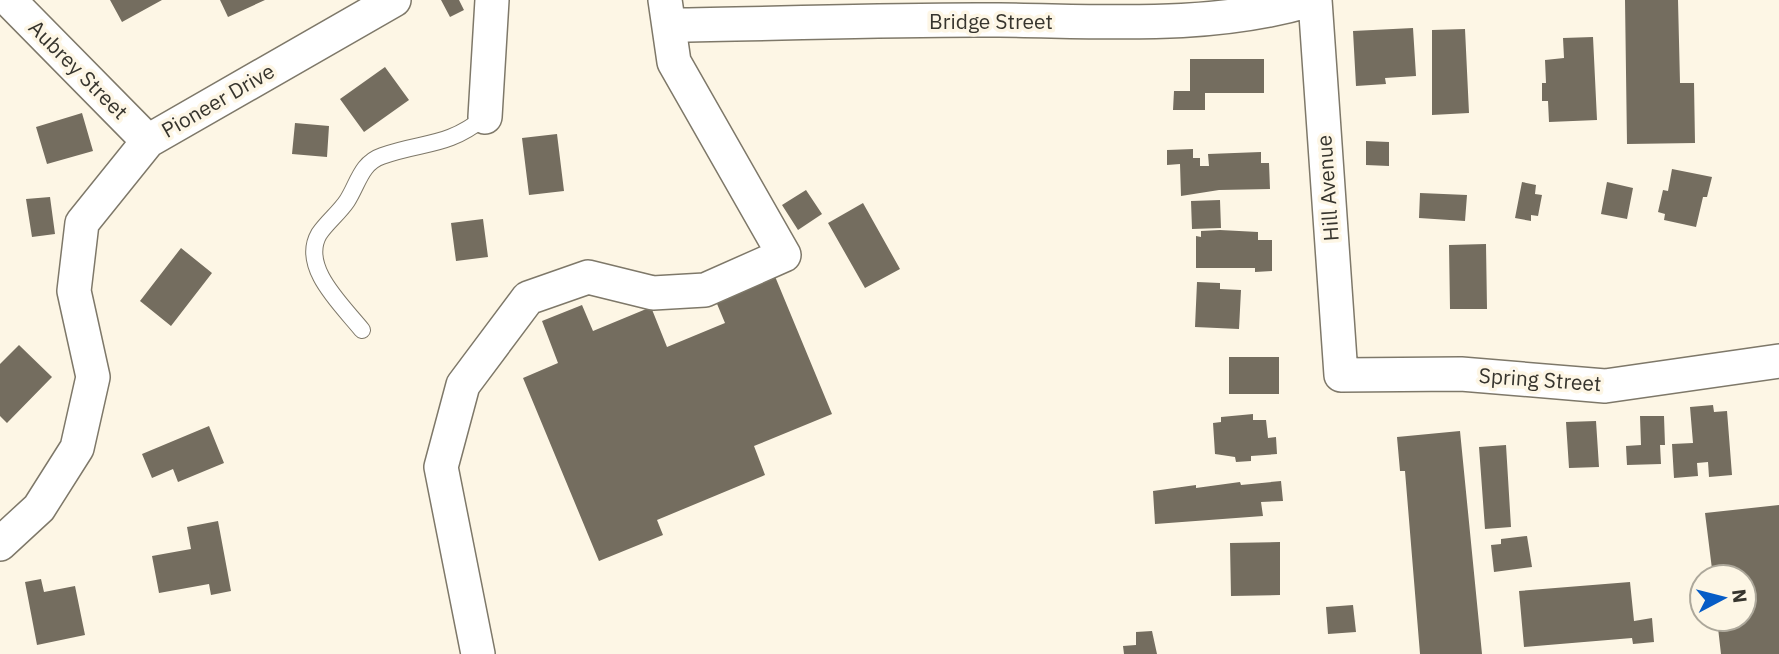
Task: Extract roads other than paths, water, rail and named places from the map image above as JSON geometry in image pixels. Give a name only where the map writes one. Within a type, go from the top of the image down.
[{"type":"street","name":"Aubrey Street","points":[[9,0],[148,141]]},
{"type":"street","name":"Pioneer Drive","points":[[0,544],[38,508],[77,448],[93,377],[74,291],[82,223],[148,141],[394,0]]},
{"type":"street","points":[[485,117],[492,0]]},
{"type":"street","name":"Bridge Street","points":[[667,13],[1112,23],[1267,13],[1313,0]]},
{"type":"street","name":"Hill Avenue","points":[[1313,0],[1341,375]]},
{"type":"street","points":[[478,654],[441,467],[463,385],[528,298],[588,277],[653,293],[705,290],[783,255],[674,62],[667,13]]},
{"type":"street","name":"Spring Street","points":[[1341,375],[1461,374],[1605,386],[1779,361]]},
{"type":"lane","points":[[362,330],[318,272],[312,249],[320,233],[346,203],[365,165],[381,156],[465,134],[485,117]]}]
